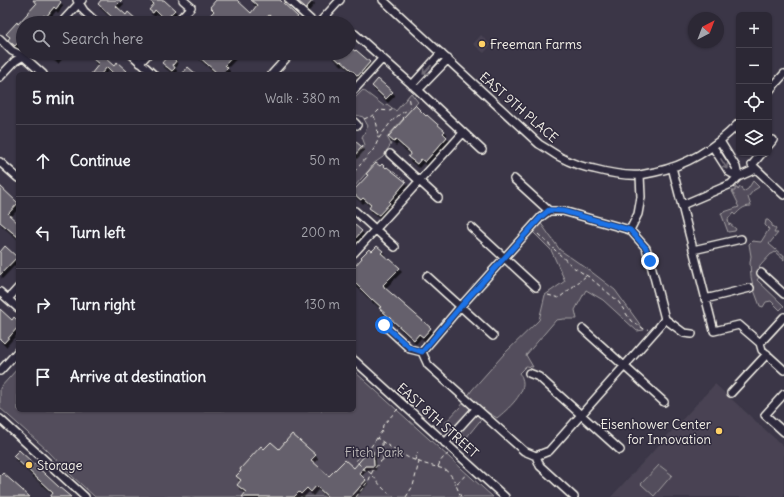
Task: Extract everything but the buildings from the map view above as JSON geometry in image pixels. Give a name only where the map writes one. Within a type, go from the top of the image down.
[{"type":"street","points":[[183,0],[191,7],[183,16]]},
{"type":"street","points":[[289,0],[306,16]]},
{"type":"street","points":[[325,16],[340,0]]},
{"type":"street","name":"EAST 9TH PLACE","points":[[383,0],[539,144],[560,157],[579,166],[603,172],[640,175],[665,170],[692,160],[714,147],[736,126]]},
{"type":"street","points":[[67,16],[79,1],[84,11],[89,16]]},
{"type":"street","points":[[356,35],[482,150]]},
{"type":"street","points":[[0,39],[12,51],[16,52]]},
{"type":"street","points":[[415,88],[441,53]]},
{"type":"street","points":[[356,88],[382,59]]},
{"type":"street","points":[[415,88],[448,59]]},
{"type":"street","points":[[0,77],[17,60]]},
{"type":"street","points":[[31,60],[41,72]]},
{"type":"street","points":[[274,72],[285,60]]},
{"type":"street","points":[[140,62],[151,72]]},
{"type":"street","points":[[772,88],[784,74]]},
{"type":"street","points":[[356,251],[463,133]]},
{"type":"street","points":[[720,141],[736,167],[738,178]]},
{"type":"street","points":[[714,147],[729,172],[738,178]]},
{"type":"street","points":[[390,154],[438,198]]},
{"type":"street","points":[[760,156],[752,165],[784,195]]},
{"type":"street","points":[[0,162],[16,176]]},
{"type":"street","points":[[672,167],[714,331],[739,325],[760,343],[762,350],[784,370]]},
{"type":"street","points":[[682,205],[731,184],[738,178],[756,169]]},
{"type":"street","points":[[630,230],[638,214],[641,197],[640,175]]},
{"type":"street","points":[[514,179],[549,210],[563,211],[630,230],[646,248],[665,319],[684,333],[692,334]]},
{"type":"street","points":[[422,352],[461,306],[549,210]]},
{"type":"street","points":[[356,212],[395,247]]},
{"type":"street","points":[[471,227],[536,287]]},
{"type":"street","points":[[693,250],[741,239]]},
{"type":"street","points":[[761,273],[784,294]]},
{"type":"street","points":[[426,276],[493,336]]},
{"type":"street","points":[[705,299],[750,288]]},
{"type":"street","points":[[8,299],[16,290]]},
{"type":"street","points":[[0,292],[16,306]]},
{"type":"street","points":[[760,343],[784,317]]},
{"type":"street","points":[[536,456],[549,450],[665,319]]},
{"type":"street","points":[[384,325],[410,348],[422,352],[428,365],[524,451],[536,456],[540,466],[574,497]]},
{"type":"street","points":[[583,330],[664,402]]},
{"type":"street","points":[[0,371],[16,353]]},
{"type":"street","points":[[731,393],[767,354]]},
{"type":"street","name":"EAST 8TH STREET","points":[[356,362],[505,497]]},
{"type":"street","points":[[529,373],[539,377],[620,450]]},
{"type":"street","points":[[784,394],[765,414],[784,432]]},
{"type":"street","points":[[445,443],[476,409]]},
{"type":"street","points":[[0,419],[85,497]]},
{"type":"path","points":[[356,170],[374,149],[378,139],[391,122],[410,107],[408,96]]},
{"type":"path","points":[[364,119],[374,115],[379,110],[390,111],[394,109]]},
{"type":"path","points":[[374,115],[377,125],[378,139]]},
{"type":"path","points":[[538,234],[573,267],[587,276],[618,301],[631,321],[646,330],[651,327]]},
{"type":"path","points":[[548,295],[559,298],[587,276]]},
{"type":"path","points":[[395,497],[383,489],[372,474],[363,470],[362,466],[356,461],[364,451],[368,451],[382,431],[383,425],[402,404]]},
{"type":"path","points":[[377,438],[402,454],[420,462],[444,469],[456,483],[461,497]]},
{"type":"path","points":[[382,442],[382,461]]},
{"type":"path","points":[[438,467],[440,462],[452,450]]},
{"type":"path","points":[[415,460],[418,452]]},
{"type":"path","points":[[356,497],[369,480],[373,470],[382,461],[402,454]]},
{"type":"path","points":[[406,497],[413,486],[420,462]]},
{"type":"path","points":[[456,483],[461,480],[472,467]]},
{"type":"shaded area","name":"Freeman Farms","points":[[481,35],[491,45],[484,53],[473,44]]},
{"type":"shaded area","name":"Eisenhower Center for Innovation","points":[[715,384],[784,447],[784,497],[611,497]]},
{"type":"green space","points":[[363,90],[384,106],[387,104],[396,111],[411,93],[418,102],[387,137],[391,144],[383,157],[373,164],[356,185],[356,156],[365,145],[362,137],[368,126],[363,117],[356,115],[356,97]]},
{"type":"green space","points":[[753,181],[759,187],[748,197],[751,206],[740,210],[735,215],[733,213],[728,219],[729,225],[730,224],[736,229],[735,231],[728,232],[721,213],[739,207],[732,191],[735,191],[735,188],[738,190],[741,187],[743,192],[748,189]]},
{"type":"green space","points":[[766,220],[768,220],[776,229],[774,233],[778,233],[769,244],[784,255],[784,260],[775,252],[771,254],[756,273],[760,276],[757,280],[784,306],[780,310],[771,301],[766,302],[763,307],[760,306],[751,277],[751,256],[749,244],[752,241],[761,242],[769,229],[765,225]]},
{"type":"green space","points":[[540,222],[560,250],[615,290],[644,330],[637,331],[603,300],[586,290],[575,310],[577,319],[556,320],[526,355],[533,367],[526,366],[519,373],[522,377],[523,383],[522,389],[516,400],[497,418],[487,412],[462,443],[444,424],[504,354],[539,320],[545,295],[565,281],[551,250],[532,231]]},
{"type":"green space","name":"Fitch Park","points":[[16,370],[16,412],[356,412],[356,373],[493,497],[95,497],[46,449],[0,408],[0,388]]},
{"type":"green space","points":[[659,465],[672,475],[654,496],[641,484]]},
{"type":"place","name":"Freeman Farms","points":[[482,44]]},
{"type":"place","name":"Eisenhower Center for Innovation","points":[[719,431]]},
{"type":"place","name":"Storage","points":[[29,465]]},
{"type":"route","points":[[384,325],[410,348],[422,352],[461,306],[549,210],[563,211],[630,230],[646,248],[650,261]]}]
